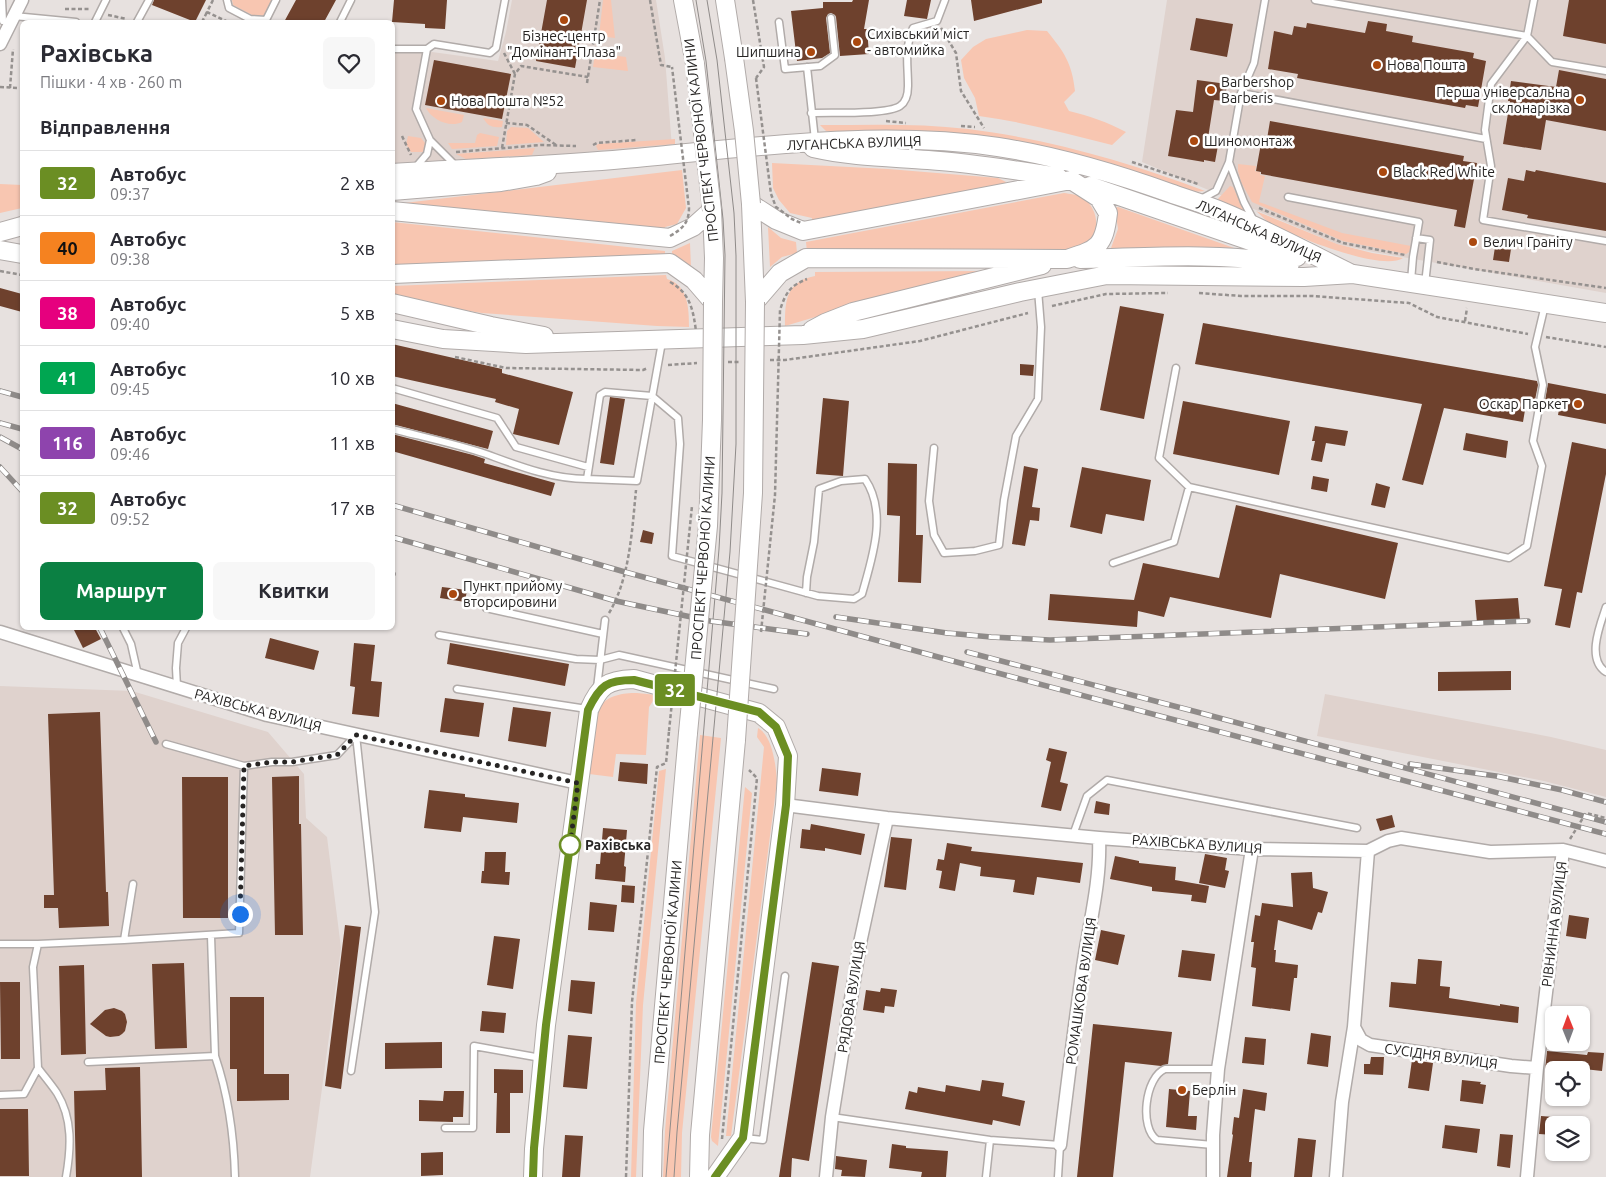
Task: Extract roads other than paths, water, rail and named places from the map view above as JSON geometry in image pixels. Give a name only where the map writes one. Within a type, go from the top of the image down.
[{"type":"main road","name":"ПРОСПЕКТ ЧЕРВОНОЇ КАЛИНИ","points":[[652,1177],[653,1131],[708,526],[712,420],[714,258],[712,210],[695,64],[683,0]]},
{"type":"main road","points":[[699,1177],[700,1135],[736,740],[753,493],[754,302],[751,204],[744,131],[725,0]]},
{"type":"main road","name":"ЛУГАНСЬКА ВУЛИЦЯ","points":[[404,167],[459,169],[568,164],[815,142],[909,139],[953,142],[1000,148],[1090,167],[1121,176],[1219,210],[1352,274]]},
{"type":"main road","points":[[794,144],[868,157],[982,165],[1070,180],[1158,208],[1241,239],[1352,274]]},
{"type":"main road","points":[[395,191],[501,182],[536,176],[568,164]]},
{"type":"main road","points":[[751,204],[776,220],[802,227],[1070,180],[1099,198],[1108,214],[1103,240],[1095,249],[1067,259],[854,312],[825,323],[803,335]]},
{"type":"main road","points":[[395,211],[670,237],[693,227],[712,210]]},
{"type":"main road","points":[[0,232],[20,227]]},
{"type":"main road","points":[[0,237],[20,233]]},
{"type":"main road","points":[[0,242],[20,242]]},
{"type":"main road","points":[[0,250],[20,254]]},
{"type":"main road","points":[[754,302],[780,273],[806,258],[1067,259],[1181,255],[1217,256],[1268,260],[1352,274]]},
{"type":"main road","points":[[395,274],[670,263],[694,280],[713,302]]},
{"type":"main road","name":"ЛУГАНСЬКА ВУЛИЦЯ","points":[[395,330],[443,339],[526,344],[803,335],[863,329],[1107,275],[1304,277],[1352,274],[1606,313]]},
{"type":"main road","points":[[395,305],[491,326],[574,341]]},
{"type":"main road","points":[[533,1177],[542,1058],[578,783],[592,702],[609,682],[622,680],[634,680],[759,712],[776,727],[788,756],[786,805],[743,1138],[715,1177]]},
{"type":"street","points":[[0,44],[7,20],[22,0]]},
{"type":"street","name":"РАХІВСЬКА ВУЛИЦЯ","points":[[0,632],[267,715],[578,783]]},
{"type":"street","name":"РАХІВСЬКА ВУЛИЦЯ","points":[[786,805],[887,818],[1099,838],[1252,849],[1368,851],[1388,841],[1401,838],[1490,852],[1563,850],[1606,861]]},
{"type":"street","name":"РЯДОВА ВУЛИЦЯ","points":[[826,1177],[832,1117],[860,942],[887,818]]},
{"type":"street","name":"РОМАШКОВА ВУЛИЦЯ","points":[[1060,1145],[1082,972],[1098,881],[1099,838]]},
{"type":"street","points":[[1213,1177],[1218,1069],[1252,849]]},
{"type":"street","name":"РІВНИННА ВУЛИЦЯ","points":[[1527,1177],[1537,1068],[1563,850]]},
{"type":"street","points":[[1336,1177],[1342,1102],[1354,1026],[1368,851]]},
{"type":"street","name":"СУСІДНЯ ВУЛИЦЯ","points":[[1354,1026],[1361,1040],[1377,1047],[1537,1068]]},
{"type":"lane","points":[[2,0],[7,20],[20,20]]},
{"type":"lane","points":[[96,20],[106,0]]},
{"type":"lane","points":[[139,20],[149,0]]},
{"type":"lane","points":[[227,0],[229,8],[236,12],[250,19],[266,20],[276,0]]},
{"type":"lane","points":[[341,20],[351,0]]},
{"type":"lane","points":[[395,49],[427,49],[434,44],[490,54],[496,48],[505,0]]},
{"type":"lane","points":[[812,113],[888,111],[901,106],[906,98],[908,87],[906,53],[908,40],[913,28],[937,21],[944,0]]},
{"type":"lane","points":[[1196,202],[1216,191],[1229,162],[1241,93],[1254,63],[1265,0]]},
{"type":"lane","points":[[1315,0],[1528,36],[1552,62],[1606,72]]},
{"type":"lane","points":[[1534,0],[1528,36],[1491,84],[1485,130],[1491,166],[1483,220],[1606,241]]},
{"type":"lane","points":[[779,22],[785,69],[807,68],[820,66],[835,55],[831,18]]},
{"type":"lane","points":[[427,49],[416,109],[430,140],[459,169]]},
{"type":"lane","points":[[807,68],[815,142]]},
{"type":"lane","points":[[1241,93],[1486,139]]},
{"type":"lane","points":[[404,167],[421,162],[427,154],[430,140]]},
{"type":"lane","points":[[1229,162],[1256,227]]},
{"type":"lane","points":[[1288,197],[1419,222],[1413,257],[1418,283]]},
{"type":"lane","points":[[1416,238],[1430,240],[1428,260],[1418,283]]},
{"type":"lane","points":[[934,448],[929,501],[934,535],[944,553],[975,551],[999,544],[1004,500],[1016,436],[1038,399],[1041,327],[1038,289]]},
{"type":"lane","points":[[1176,368],[1159,458],[1189,487],[1509,558],[1527,546],[1542,466],[1533,441],[1543,385],[1535,348],[1545,304]]},
{"type":"lane","points":[[395,430],[568,479],[637,481],[662,340]]},
{"type":"lane","points":[[395,389],[497,418],[516,447],[588,467]]},
{"type":"lane","points":[[587,479],[600,394],[605,392],[652,396],[678,418],[680,444],[672,556],[806,593],[818,596],[854,599],[862,594],[877,525],[873,491],[865,479],[842,481],[819,489],[814,542],[806,593]]},
{"type":"lane","points":[[1113,562],[1174,542],[1189,487]]},
{"type":"lane","points":[[1606,607],[1598,631],[1595,655],[1600,667],[1606,672]]},
{"type":"lane","points":[[486,608],[603,634]]},
{"type":"lane","points":[[457,688],[592,702],[605,620]]},
{"type":"lane","points":[[124,630],[131,644],[138,675]]},
{"type":"lane","points":[[177,687],[178,643],[185,630]]},
{"type":"lane","points":[[439,635],[576,659],[600,660],[619,655],[774,689]]},
{"type":"lane","points":[[166,744],[244,766],[272,762],[292,762],[337,755],[356,735]]},
{"type":"lane","points":[[351,1071],[375,912],[356,735]]},
{"type":"lane","points":[[0,944],[38,944],[240,933],[244,766]]},
{"type":"lane","points":[[1073,835],[1087,796],[1107,780],[1357,828]]},
{"type":"lane","points":[[124,940],[133,884]]},
{"type":"lane","points":[[210,936],[215,1056],[228,1108],[236,1177]]},
{"type":"lane","points":[[0,1095],[24,1094],[38,1068],[33,967],[38,944]]},
{"type":"lane","points":[[743,1138],[762,1140],[785,976]]},
{"type":"lane","points":[[445,1128],[472,1128],[474,1046],[542,1058]]},
{"type":"lane","points":[[88,1062],[215,1056]]},
{"type":"lane","points":[[38,1068],[58,1094],[67,1117],[71,1141],[66,1177]]},
{"type":"lane","points":[[1213,1145],[1157,1140],[1149,1130],[1147,1109],[1150,1087],[1159,1071],[1165,1069],[1218,1069]]},
{"type":"lane","points":[[832,1117],[990,1140],[1060,1145],[1058,1177]]},
{"type":"lane","points":[[986,1177],[990,1140]]},
{"type":"tram line","points":[[666,1177],[719,549],[722,493],[725,255],[723,219],[706,61],[696,0]]},
{"type":"tram line","points":[[674,1177],[730,552],[736,444],[736,256],[734,213],[717,60],[707,0]]},
{"type":"railway","points":[[0,391],[20,396]]},
{"type":"railway","points":[[0,423],[20,428]]},
{"type":"railway","points":[[0,437],[20,448]]},
{"type":"railway","points":[[0,467],[20,489]]},
{"type":"railway","points":[[395,506],[625,572],[975,667],[1606,834]]},
{"type":"railway","points":[[395,538],[616,601],[710,621],[807,634]]},
{"type":"railway","points":[[836,617],[947,633],[1050,640],[1528,621]]},
{"type":"railway","points":[[101,630],[156,742]]},
{"type":"railway","points":[[967,652],[1606,822]]},
{"type":"railway","points":[[1410,764],[1496,776],[1562,790],[1606,802]]},
{"type":"place","name":"Бізнес-центр \"Домінант-Плаза\"","points":[[564,20]]},
{"type":"place","name":"Сихівський міст - автомийка","points":[[857,42]]},
{"type":"place","name":"Шипшина","points":[[811,52]]},
{"type":"place","name":"Нова Пошта","points":[[1377,65]]},
{"type":"place","name":"Barbershop Barberis","points":[[1211,90]]},
{"type":"place","name":"Перша універсальна склонарізка","points":[[1580,100]]},
{"type":"place","name":"Нова Пошта №52","points":[[441,101]]},
{"type":"place","name":"Шиномонтаж","points":[[1194,141]]},
{"type":"place","name":"Black Red White","points":[[1383,172]]},
{"type":"place","name":"Велич Граніту","points":[[1473,242]]},
{"type":"place","name":"Оскар Паркет","points":[[1578,404]]},
{"type":"place","name":"Пункт прийому вторсировини","points":[[453,594]]},
{"type":"place","name":"Рахівська","points":[[570,845]]},
{"type":"place","name":"Берлін","points":[[1182,1090]]}]
